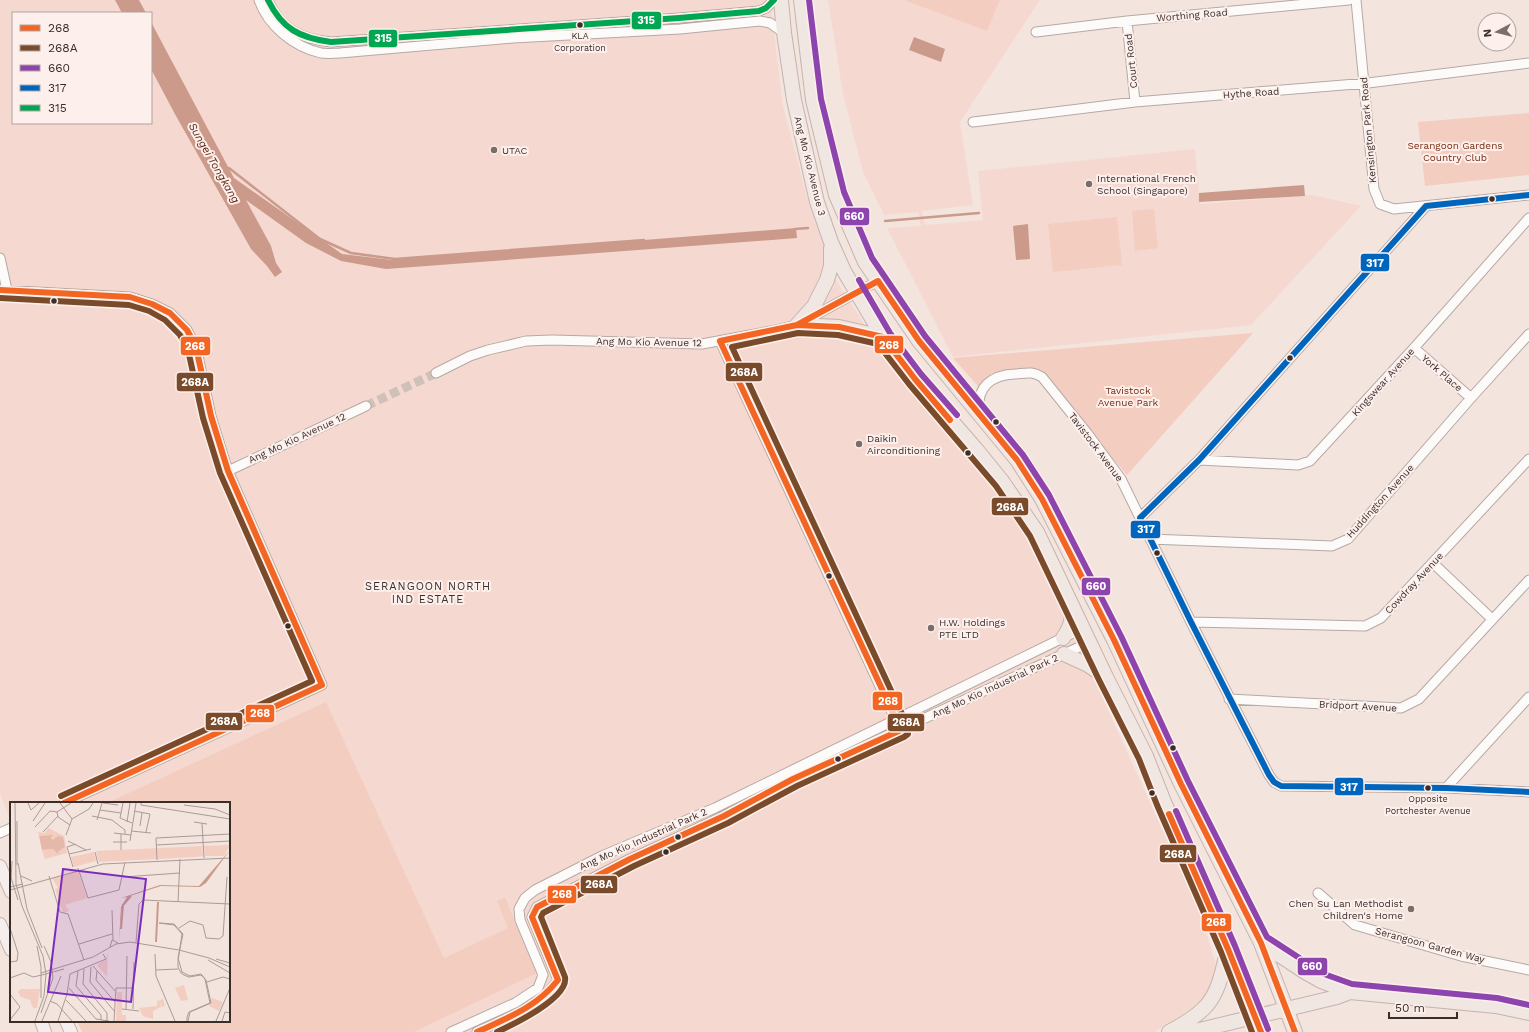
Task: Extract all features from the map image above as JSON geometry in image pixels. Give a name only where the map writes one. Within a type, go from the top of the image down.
[{"type":"highway","name":"Ang Mo Kio Avenue 3","points":[[781,0],[784,33],[794,100],[817,202],[831,242],[844,271],[883,338],[915,379],[1002,481],[1037,532],[1106,677],[1146,756],[1164,802],[1228,949],[1261,1032]]},
{"type":"highway","name":"Ang Mo Kio Avenue 3","points":[[801,0],[813,100],[836,195],[865,262],[919,341],[1017,460],[1047,508],[1114,640],[1181,784],[1260,943],[1295,1032]]},
{"type":"highway","points":[[796,325],[814,306],[827,280],[831,266],[831,242]]},
{"type":"highway","points":[[796,325],[839,327],[883,338]]},
{"type":"highway","points":[[1029,519],[1036,522],[1043,520],[1046,516],[1047,508]]},
{"type":"highway","points":[[1063,638],[1069,629],[1073,618],[1072,605]]},
{"type":"highway","points":[[1064,654],[1088,665],[1106,677]]},
{"type":"highway","points":[[1260,943],[1321,981],[1350,992],[1496,1006],[1529,1013]]},
{"type":"highway","points":[[1170,1032],[1187,1022],[1207,1005],[1219,983],[1228,949]]},
{"type":"highway","points":[[1191,1032],[1337,997],[1350,992]]},
{"type":"main road","points":[[0,866],[10,890]]},
{"type":"main road","points":[[1,928],[10,948]]},
{"type":"main road","points":[[41,1022],[45,1032]]},
{"type":"main road","points":[[66,1022],[71,1032]]},
{"type":"street","points":[[259,0],[263,11],[279,30],[289,38],[309,49],[322,53],[340,53],[551,36],[680,29],[760,20],[770,23],[784,33]]},
{"type":"street","points":[[268,0],[282,24],[295,33],[314,40],[331,42],[752,12],[766,8],[774,0]]},
{"type":"street","name":"Worthing Road","points":[[1036,32],[1127,21],[1349,0]]},
{"type":"street","name":"Kensington Park Road","points":[[1356,0],[1374,192],[1380,204],[1394,209],[1529,195]]},
{"type":"street","name":"Court Road","points":[[1127,21],[1135,102]]},
{"type":"street","name":"Hythe Road","points":[[973,122],[1135,102],[1363,84],[1529,63]]},
{"type":"street","points":[[1140,518],[1199,460],[1426,206]]},
{"type":"street","name":"Kingswear Avenue","points":[[1199,460],[1298,465],[1310,461],[1414,348],[1529,218]]},
{"type":"street","points":[[0,258],[3,290],[121,296],[152,304],[170,313],[187,330],[196,347],[211,416],[228,471],[322,685],[66,802]]},
{"type":"street","name":"Ang Mo Kio Avenue 12","points":[[436,372],[470,356],[526,341],[559,340],[702,344],[720,341],[796,325],[878,281]]},
{"type":"street","name":"Huddington Avenue","points":[[1150,539],[1332,546],[1348,539],[1529,334]]},
{"type":"street","points":[[720,341],[901,730]]},
{"type":"street","name":"York Place","points":[[1414,348],[1471,398]]},
{"type":"street","name":"Tavistock Avenue","points":[[979,414],[978,404],[980,396],[984,387],[990,380],[1009,374],[1033,372],[1042,377],[1087,432],[1121,479],[1229,699],[1274,782],[1281,786],[1446,788],[1529,792]]},
{"type":"street","name":"Ang Mo Kio Avenue 12","points":[[228,471],[366,406]]},
{"type":"street","name":"Cowdray Avenue","points":[[1191,622],[1366,626],[1382,618],[1529,459]]},
{"type":"street","points":[[1433,563],[1492,619]]},
{"type":"street","name":"Bridport Avenue","points":[[1229,699],[1401,708],[1419,700],[1529,580]]},
{"type":"street","name":"Ang Mo Kio Industrial Park 2","points":[[451,1032],[515,1003],[538,988],[543,975],[520,920],[519,909],[525,898],[535,890],[602,856],[715,808],[1083,628]]},
{"type":"street","name":"Ang Mo Kio Industrial Park 2","points":[[478,1032],[531,1006],[550,992],[558,980],[532,917],[537,907],[630,859],[724,816],[794,779],[1090,642]]},
{"type":"street","points":[[1446,788],[1529,697]]},
{"type":"street","points":[[0,833],[10,828]]},
{"type":"street","name":"Serangoon Garden Way","points":[[1318,893],[1355,925],[1461,956],[1529,970]]},
{"type":"shaded area","points":[[0,0],[770,0],[783,106],[809,205],[837,282],[884,355],[1004,500],[1031,535],[1199,911],[1215,961],[1216,980],[1199,1003],[1155,1032],[96,1032],[230,1022],[230,802],[10,802],[10,819],[0,794]]},
{"type":"shaded area","name":"International French School (Singapore)","points":[[828,0],[1040,0],[960,122],[973,205],[922,211],[925,225],[983,220],[978,171],[1195,149],[1200,204],[1313,195],[1361,206],[1251,325],[953,357],[887,228],[921,226],[918,212],[884,215],[863,172],[843,94]]},
{"type":"green space","points":[[904,0],[1000,0],[987,31]]},
{"type":"green space","name":"Serangoon Gardens Country Club","points":[[1529,113],[1529,175],[1425,186],[1418,122]]},
{"type":"green space","points":[[1154,209],[1158,248],[1135,251],[1132,211]]},
{"type":"green space","points":[[1117,217],[1122,265],[1053,272],[1048,224]]},
{"type":"green space","name":"Tavistock Avenue Park","points":[[1253,333],[1127,475],[1099,443],[1041,370],[992,373],[979,387],[953,358]]},
{"type":"green space","points":[[326,702],[444,958],[508,928],[497,901],[505,897],[537,973],[414,1032],[82,1032],[77,1022],[230,1022],[230,802],[109,802]]},
{"type":"water","points":[[115,0],[139,0],[145,12],[121,12]]},
{"type":"water","name":"Sungei Tongkang","points":[[152,24],[234,178],[342,254],[392,260],[796,228],[797,238],[386,269],[341,261],[306,243],[246,200],[271,246],[276,263],[282,272],[275,277],[251,249],[152,71]]},
{"type":"water","points":[[914,37],[945,49],[941,62],[909,50]]},
{"type":"water","points":[[1304,185],[1305,196],[1199,202],[1199,193]]},
{"type":"water","points":[[1028,224],[1030,259],[1016,260],[1013,226]]},
{"type":"waterway","name":"Sungei Tongkang","points":[[229,168],[320,239],[351,253],[395,259],[644,240]]},
{"type":"waterway","points":[[885,221],[979,213]]},
{"type":"waterway","points":[[795,229],[808,228]]},
{"type":"tunnel","points":[[366,406],[436,373]]},
{"type":"transit line","name":"315","points":[[268,0],[279,18],[293,30],[310,38],[331,42],[679,18],[759,11],[766,8],[774,0]]},
{"type":"transit line","name":"660","points":[[809,0],[821,99],[844,192],[872,258],[925,336],[1023,455],[1049,495],[1121,636],[1188,781],[1267,937],[1324,974],[1352,984],[1497,998],[1529,1005]]},
{"type":"transit line","name":"317","points":[[1529,195],[1426,206],[1199,460],[1140,518],[1191,622],[1269,775],[1274,782],[1281,786],[1446,788],[1529,792]]},
{"type":"transit line","name":"660","points":[[859,280],[890,333],[921,374],[957,415]]},
{"type":"transit line","name":"268","points":[[477,1032],[510,1017],[531,1005],[541,998],[558,980],[532,917],[537,907],[630,859],[724,816],[793,779],[901,730],[720,341],[797,325],[878,281],[919,341],[1017,460],[1042,499],[1114,640],[1181,784],[1261,943],[1295,1032]]},
{"type":"transit line","name":"268","points":[[0,290],[130,297],[152,304],[170,313],[187,330],[196,347],[211,416],[228,471],[322,685],[66,802]]},
{"type":"transit line","name":"268A","points":[[0,298],[129,305],[149,311],[165,320],[180,335],[188,350],[203,418],[220,473],[312,681],[61,796]]},
{"type":"transit line","name":"268","points":[[797,325],[839,327],[883,337],[915,379],[950,420]]},
{"type":"transit line","name":"268A","points":[[497,1032],[538,1010],[549,1002],[564,985],[565,977],[541,917],[543,913],[634,866],[728,823],[797,786],[908,734],[908,727],[732,347],[798,333],[838,335],[878,344],[909,384],[996,486],[1030,536],[1099,680],[1139,759],[1157,805],[1221,952],[1252,1032]]},
{"type":"transit line","name":"660","points":[[1176,811],[1235,946],[1268,1029]]},
{"type":"transit line","name":"268","points":[[1169,814],[1228,949],[1261,1032]]},
{"type":"place","name":"KLA Corporation","points":[[580,25]]},
{"type":"place","name":"UTAC","points":[[494,150]]},
{"type":"place","name":"International French School (Singapore)","points":[[1089,184]]},
{"type":"place","name":"Daikin Airconditioning","points":[[859,444]]},
{"type":"place","name":"H.W. Holdings PTE LTD","points":[[931,628]]},
{"type":"place","name":"Opposite Portchester Avenue","points":[[1428,788]]},
{"type":"place","name":"Chen Su Lan Methodist Children's Home","points":[[1411,909]]},
{"type":"district","name":"SERANGOON NORTH IND ESTATE","points":[[428,592]]}]
